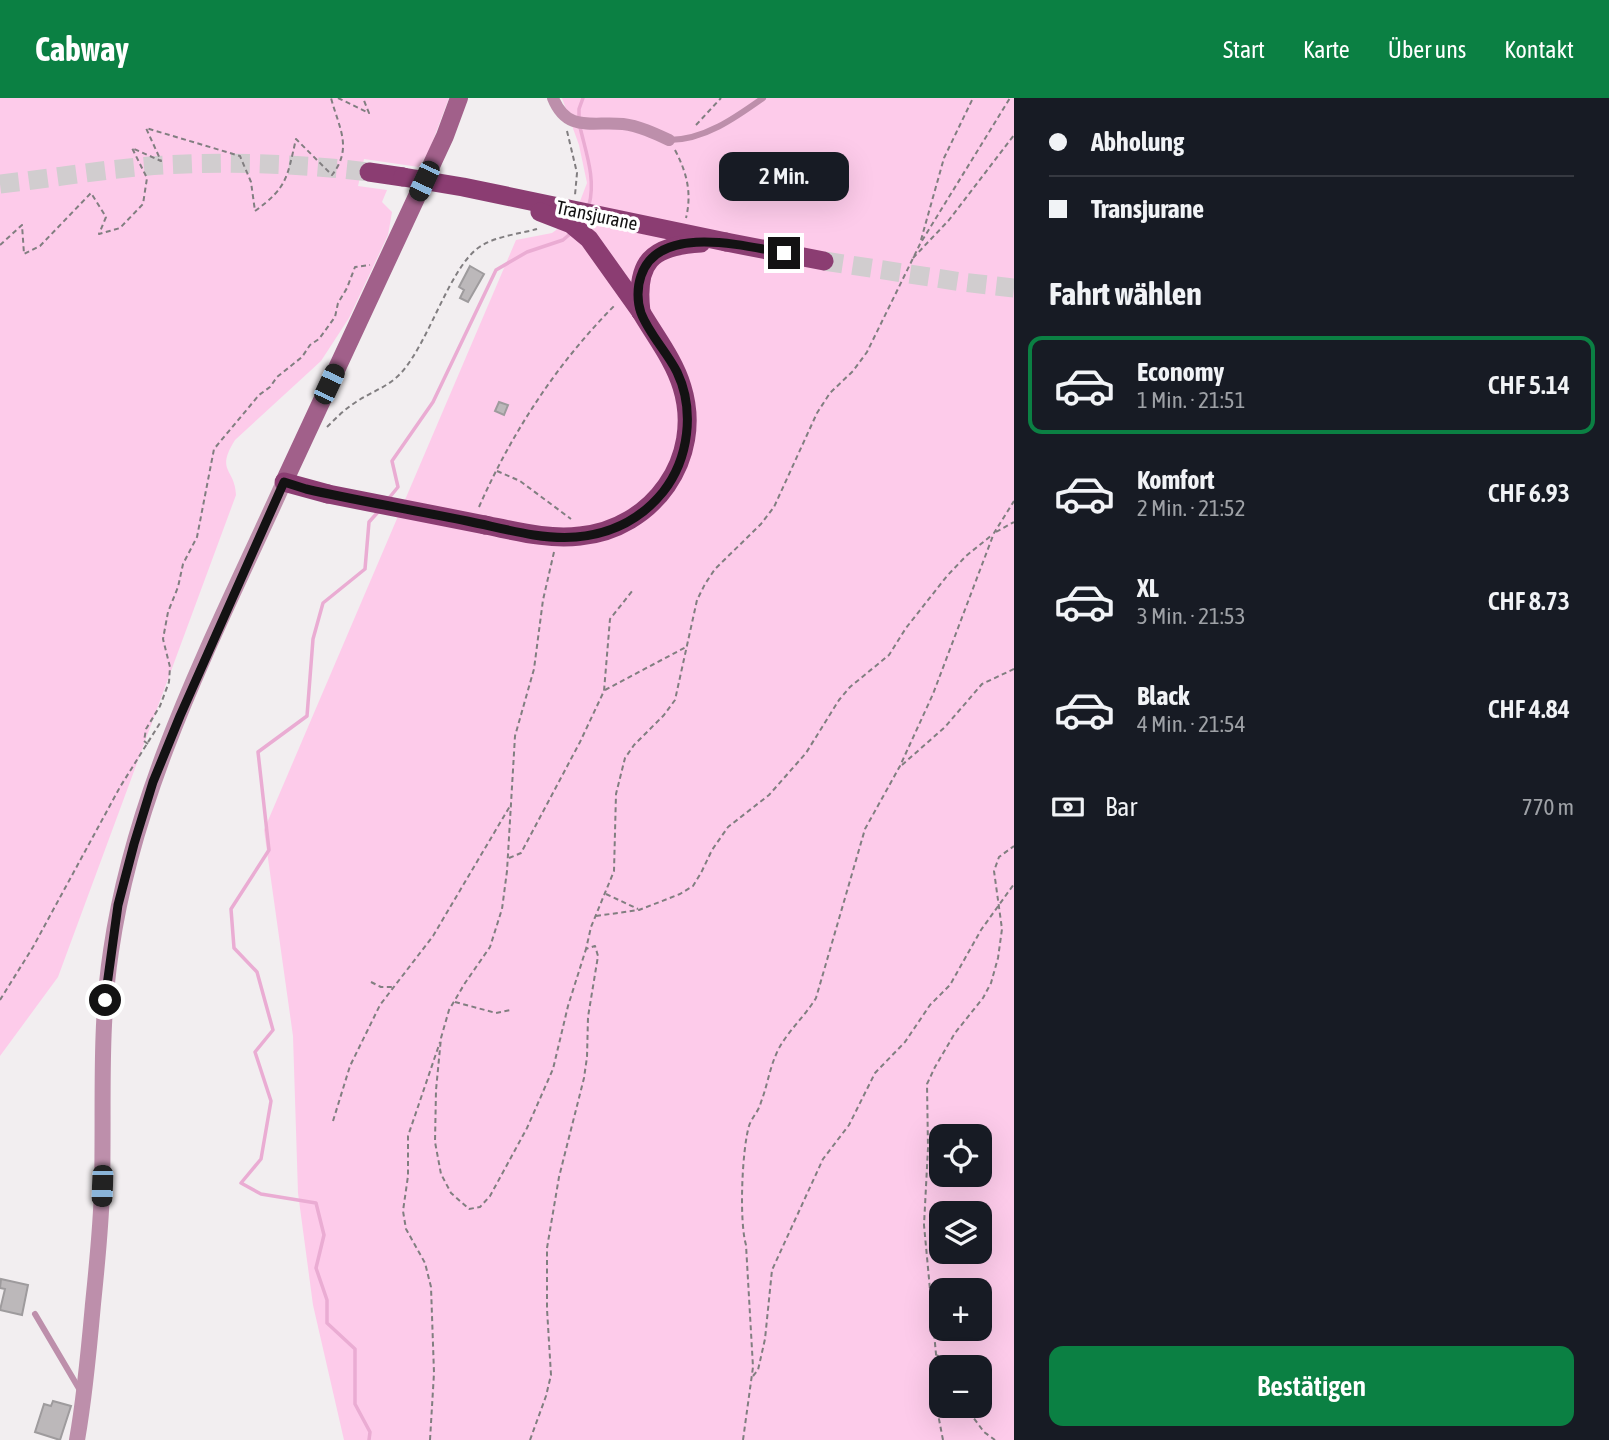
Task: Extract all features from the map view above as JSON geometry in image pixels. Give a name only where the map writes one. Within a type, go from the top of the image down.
[{"type":"main road","points":[[458,98],[445,136],[284,482],[328,494],[563,537],[596,534],[621,526],[643,512],[663,492],[677,469],[687,430],[685,401],[677,372],[641,312],[625,293],[597,249],[581,231],[557,218],[480,191]]},
{"type":"main road","name":"Transjurane","points":[[373,173],[480,191],[824,261]]},
{"type":"main road","points":[[641,312],[639,284],[644,268],[655,255],[677,245],[726,242]]},
{"type":"street","points":[[553,98],[569,120],[634,126],[676,140]]},
{"type":"street","points":[[77,1440],[84,1397],[102,1206],[104,1020],[118,905],[136,834],[162,757],[284,482]]},
{"type":"lane","points":[[676,140],[711,130],[762,98]]},
{"type":"lane","points":[[35,1314],[84,1397]]},
{"type":"path","points":[[0,245],[22,225],[24,254],[40,246],[91,193],[106,217],[100,234],[120,228],[143,204],[146,178],[132,148],[161,161],[146,128],[240,156],[251,182],[255,211],[276,196],[287,178],[296,139],[332,175],[340,164],[344,157],[344,143],[331,98]]},
{"type":"path","points":[[338,98],[369,113],[363,98]]},
{"type":"path","points":[[684,228],[690,192],[676,140],[721,98]]},
{"type":"path","points":[[920,244],[944,158],[973,98]]},
{"type":"path","points":[[441,1038],[435,1142],[441,1174],[451,1193],[461,1204],[469,1209],[480,1207],[490,1196],[527,1128],[553,1069],[568,1006],[595,916],[614,871],[616,794],[625,758],[675,700],[697,600],[709,576],[768,516],[817,413],[830,393],[853,372],[867,352],[920,244],[1010,98]]},
{"type":"path","points":[[569,120],[577,173],[575,198]]},
{"type":"path","points":[[912,259],[949,220],[1014,135]]},
{"type":"path","points":[[322,432],[350,406],[382,388],[402,372],[427,334],[458,271],[473,252],[484,244],[542,227]]},
{"type":"path","points":[[0,1000],[33,947],[120,787],[148,744],[144,741],[146,729],[160,706],[169,682],[170,667],[163,639],[168,612],[183,564],[197,537],[214,449],[259,395],[319,339],[335,317],[338,303],[348,288],[355,267],[375,264]]},
{"type":"path","points":[[480,520],[496,471],[527,414],[574,351],[616,305]]},
{"type":"path","points":[[430,1440],[434,1373],[431,1287],[425,1263],[406,1229],[403,1211],[408,1177],[408,1136],[454,1002],[491,947],[502,909],[508,859],[515,736],[539,645],[543,600],[554,556],[573,523],[569,516],[520,481],[496,471]]},
{"type":"path","points":[[743,1440],[752,1376],[746,1245],[742,1233],[748,1130],[761,1103],[766,1078],[779,1048],[806,1016],[816,998],[865,829],[900,766],[933,694],[994,533],[1014,501]]},
{"type":"path","points":[[595,916],[639,910],[693,886],[728,827],[769,795],[806,753],[850,687],[889,655],[906,628],[947,576],[994,533],[1014,522]]},
{"type":"path","points":[[508,859],[521,852],[604,691],[610,619],[633,590]]},
{"type":"path","points":[[604,691],[687,646]]},
{"type":"path","points":[[900,766],[945,727],[982,684],[1014,669]]},
{"type":"path","points":[[333,1121],[355,1056],[380,1005],[433,936],[510,805]]},
{"type":"path","points":[[943,1440],[924,1225],[928,1084],[934,1067],[955,1033],[983,998],[991,983],[1002,941],[996,865],[999,857],[1014,846]]},
{"type":"path","points":[[752,1376],[758,1370],[765,1339],[772,1270],[823,1159],[849,1125],[875,1073],[905,1042],[930,1005],[950,985],[981,930],[1014,884]]},
{"type":"path","points":[[606,894],[639,910]]},
{"type":"path","points":[[530,1440],[551,1376],[547,1248],[559,1177],[570,1140],[587,1057],[588,1017],[598,950],[595,946],[586,949]]},
{"type":"path","points":[[371,982],[381,987],[393,987]]},
{"type":"path","points":[[454,1002],[496,1013],[511,1010]]},
{"type":"path","points":[[974,1418],[984,1432],[995,1440]]},
{"type":"shaded area","points":[[0,98],[449,98],[429,151],[419,167],[364,159],[358,186],[387,190],[382,202],[392,212],[388,235],[349,318],[321,361],[235,440],[229,450],[226,464],[236,495],[58,977],[0,1056]]},
{"type":"shaded area","points":[[562,98],[1014,98],[1014,1440],[344,1440],[313,1305],[298,1193],[293,1036],[264,830],[516,240],[552,233],[574,217],[587,183],[579,145]]},
{"type":"building","points":[[470,266],[484,274],[468,302],[460,298],[464,290],[459,287]]},
{"type":"building","points":[[499,402],[508,405],[504,415],[495,411]]},
{"type":"building","points":[[1,1279],[28,1285],[22,1315],[0,1310],[5,1289],[0,1288]]},
{"type":"building","points":[[53,1401],[71,1406],[60,1440],[35,1432],[44,1404],[51,1406]]},
{"type":"waterway","points":[[579,119],[583,98]]},
{"type":"waterway","points":[[580,127],[591,176],[589,205]]},
{"type":"waterway","points":[[389,498],[398,487],[392,461],[433,402],[496,270],[527,252],[563,240],[570,234]]},
{"type":"waterway","points":[[369,1440],[370,1432],[355,1404],[355,1349],[327,1323],[327,1300],[316,1268],[324,1235],[316,1203],[261,1194],[241,1183],[261,1159],[271,1101],[255,1052],[273,1030],[257,972],[234,948],[231,909],[269,850],[258,752],[307,716],[313,639],[323,603],[365,569],[369,522],[378,512]]},
{"type":"tunnel","points":[[0,184],[124,168],[216,163],[369,172]]},
{"type":"tunnel","points":[[824,261],[1014,288]]},
{"type":"route","points":[[105,1000],[118,905],[153,782],[284,482],[306,489],[543,536],[587,536],[621,526],[643,512],[669,484],[681,459],[687,430],[684,390],[677,372],[641,312],[639,284],[644,268],[657,253],[677,245],[726,242],[784,253]]}]
